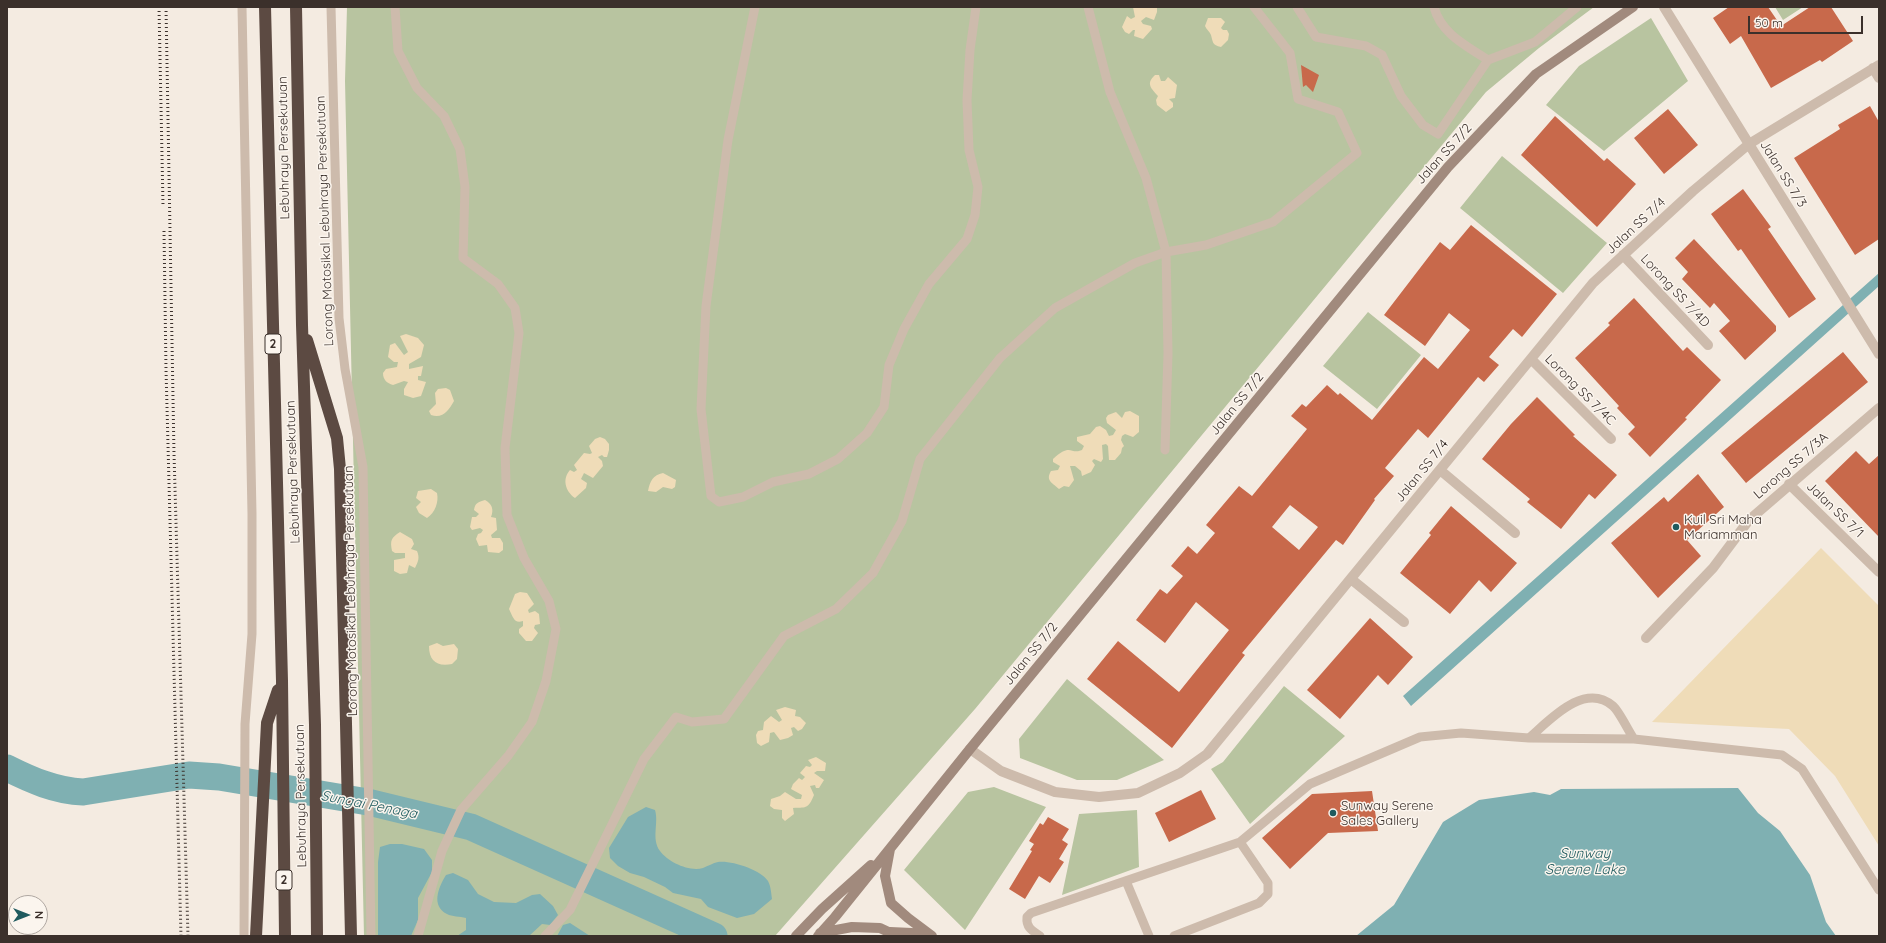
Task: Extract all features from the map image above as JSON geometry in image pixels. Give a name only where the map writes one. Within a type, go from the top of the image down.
[{"type":"highway","name":"Lebuhraya Persekutuan","points":[[265,7],[282,681],[281,712],[284,936]]},
{"type":"highway","name":"Lebuhraya Persekutuan","points":[[296,7],[302,325],[315,725],[317,936]]},
{"type":"highway","points":[[302,325],[337,438],[340,468],[351,936]]},
{"type":"highway","points":[[256,936],[267,723],[282,681]]},
{"type":"street","name":"Jalan SS 7/2","points":[[818,936],[835,918],[890,847],[1448,167],[1536,74],[1633,7]]},
{"type":"street","name":"Jalan SS 7/3","points":[[1664,7],[1879,354]]},
{"type":"street","name":"Jalan SS 7/4","points":[[970,749],[1001,771],[1055,792],[1099,797],[1138,793],[1180,773],[1208,754],[1593,283],[1693,191],[1749,144],[1876,66]]},
{"type":"street","points":[[1876,66],[1879,78]]},
{"type":"street","name":"Lorong SS 7/4D","points":[[1623,255],[1708,345]]},
{"type":"street","name":"Lorong SS 7/4C","points":[[1531,359],[1610,440]]},
{"type":"street","name":"Lorong SS 7/3A","points":[[1646,638],[1713,568],[1749,520],[1879,408]]},
{"type":"street","points":[[1440,470],[1515,534]]},
{"type":"street","name":"Jalan SS 7/1","points":[[1789,484],[1879,572]]},
{"type":"street","points":[[1351,579],[1404,622]]},
{"type":"street","name":"Jalan SS 7/2","points":[[796,936],[822,909],[890,847]]},
{"type":"street","points":[[890,847],[885,876],[891,903],[932,936]]},
{"type":"street","points":[[813,936],[852,927],[880,928],[897,936]]},
{"type":"street","points":[[884,936],[886,932],[901,932],[924,936]]},
{"type":"lane","points":[[242,7],[252,514],[252,634],[245,724],[246,810],[244,936]]},
{"type":"lane","name":"Lorong Motosikal Lebuhraya Persekutuan","points":[[331,7],[339,318],[345,369],[363,467],[371,936]]},
{"type":"lane","points":[[395,7],[398,51],[417,88],[444,116],[460,149],[465,187],[463,258],[498,284],[515,308],[519,333],[505,448],[507,515],[524,558],[549,601],[556,629],[546,681],[532,722],[508,756],[461,810],[442,851],[418,936]]},
{"type":"lane","points":[[754,7],[728,140],[706,306],[701,409],[711,496],[719,502],[743,497],[773,482],[809,474],[838,459],[867,433],[884,407],[889,365],[904,330],[929,284],[967,239],[975,215],[978,187],[969,150],[967,100],[970,50],[976,7]]},
{"type":"lane","points":[[1088,7],[1110,92],[1146,178],[1166,252],[1168,354],[1165,450]]},
{"type":"lane","points":[[545,936],[570,910],[644,759],[676,717],[692,722],[724,719],[784,636],[836,609],[873,573],[902,521],[920,459],[1000,358],[1055,308],[1135,263],[1166,252],[1206,245],[1273,222],[1357,153],[1338,112],[1298,98],[1290,53],[1254,7]]},
{"type":"lane","points":[[1297,7],[1316,37],[1366,46],[1382,55],[1401,96],[1423,125],[1438,134],[1488,60],[1534,42],[1577,7]]},
{"type":"lane","points":[[1434,7],[1436,14],[1454,38],[1488,60]]},
{"type":"lane","points":[[1529,738],[1569,705],[1583,698],[1598,698],[1613,706],[1634,740]]},
{"type":"lane","points":[[1040,936],[1030,929],[1027,924],[1027,917],[1031,913],[1240,842],[1310,784],[1420,737],[1461,733],[1529,738],[1634,740],[1782,755],[1802,768],[1879,890]]},
{"type":"lane","points":[[1174,936],[1259,904],[1268,894],[1268,883],[1240,842]]},
{"type":"lane","points":[[1126,881],[1149,936]]},
{"type":"green space","points":[[347,7],[1594,7],[1539,48],[1486,92],[975,709],[775,936],[364,936],[345,81]]},
{"type":"green space","points":[[1775,7],[1803,7],[1783,20]]},
{"type":"green space","points":[[1651,18],[1688,81],[1604,151],[1546,105],[1579,66]]},
{"type":"green space","points":[[1502,156],[1607,243],[1563,293],[1460,208]]},
{"type":"green space","points":[[1368,312],[1421,355],[1377,409],[1323,366]]},
{"type":"green space","points":[[1067,679],[1164,760],[1117,780],[1077,780],[1020,758],[1019,739]]},
{"type":"green space","points":[[1284,686],[1345,736],[1250,824],[1211,769],[1223,762]]},
{"type":"green space","points":[[994,787],[1046,807],[965,930],[904,870],[968,792]]},
{"type":"green space","points":[[1137,810],[1139,867],[1062,895],[1079,814]]},
{"type":"sand","points":[[1133,7],[1157,7],[1154,20],[1146,17],[1141,21],[1143,24],[1151,26],[1152,29],[1143,39],[1134,36],[1135,30],[1129,34],[1125,32],[1122,27],[1127,16],[1131,19],[1135,17]]},
{"type":"sand","points":[[1208,18],[1221,18],[1225,22],[1221,28],[1223,30],[1227,30],[1229,34],[1228,40],[1221,47],[1213,43],[1205,26]]},
{"type":"sand","points":[[1155,75],[1159,75],[1161,81],[1165,81],[1168,77],[1177,85],[1175,98],[1169,99],[1173,103],[1173,107],[1166,112],[1157,105],[1156,100],[1158,96],[1150,86],[1150,81]]},
{"type":"sand","points":[[406,334],[418,338],[424,345],[421,357],[409,364],[409,369],[423,366],[421,376],[418,376],[418,380],[426,382],[421,396],[413,398],[404,395],[404,389],[408,382],[404,381],[393,385],[386,381],[383,375],[386,369],[397,367],[398,362],[394,362],[388,357],[390,345],[395,343],[404,355],[408,352],[400,336]]},
{"type":"sand","points":[[446,388],[450,390],[454,401],[450,408],[442,415],[431,415],[429,411],[436,404],[435,393],[438,389]]},
{"type":"sand","points":[[1130,411],[1139,416],[1139,432],[1133,437],[1125,434],[1122,436],[1121,440],[1124,446],[1121,453],[1115,460],[1109,460],[1108,446],[1106,444],[1102,445],[1103,459],[1101,462],[1094,459],[1092,461],[1095,465],[1091,472],[1082,476],[1081,471],[1075,466],[1070,466],[1074,480],[1069,487],[1064,486],[1059,489],[1050,482],[1049,474],[1051,471],[1058,470],[1060,466],[1053,462],[1053,459],[1063,451],[1082,450],[1084,446],[1077,441],[1077,437],[1090,434],[1096,427],[1100,426],[1106,430],[1109,436],[1113,435],[1116,430],[1107,423],[1106,418],[1108,415],[1116,412],[1122,418],[1125,412]]},
{"type":"sand","points":[[600,437],[605,439],[609,444],[607,457],[602,455],[598,457],[602,461],[603,466],[593,478],[584,473],[581,479],[587,483],[586,488],[575,498],[567,488],[565,481],[566,477],[570,470],[574,472],[577,470],[574,465],[584,453],[592,453],[589,446],[595,439]]},
{"type":"sand","points":[[663,473],[676,480],[675,487],[672,489],[663,487],[656,492],[648,491],[652,479]]},
{"type":"sand","points":[[431,489],[437,493],[437,500],[436,507],[427,518],[419,513],[416,507],[421,502],[416,498],[418,491]]},
{"type":"sand","points":[[485,500],[492,507],[491,517],[496,518],[497,530],[491,535],[492,538],[500,538],[503,543],[503,550],[499,553],[488,552],[487,545],[479,546],[476,539],[478,534],[483,530],[480,528],[472,530],[470,527],[472,517],[476,517],[479,514],[474,510],[476,504]]},
{"type":"sand","points":[[400,532],[412,539],[414,544],[411,549],[417,551],[418,562],[415,568],[409,565],[407,573],[400,574],[394,571],[394,560],[405,558],[405,553],[395,553],[392,551],[391,544],[393,538]]},
{"type":"sand","points":[[1821,548],[1879,606],[1879,846],[1835,776],[1789,729],[1652,722]]},
{"type":"sand","points":[[520,592],[527,593],[534,604],[528,610],[529,613],[535,611],[539,614],[540,624],[535,625],[534,628],[538,633],[532,641],[526,641],[519,633],[519,629],[523,626],[523,621],[516,621],[509,609],[515,594]]},
{"type":"sand","points":[[437,643],[443,646],[454,644],[458,649],[457,659],[452,664],[438,664],[432,659],[430,656],[429,646]]},
{"type":"sand","points":[[785,707],[796,710],[795,716],[800,717],[806,723],[802,729],[798,731],[794,727],[791,728],[793,735],[788,738],[780,740],[774,732],[770,733],[769,742],[761,746],[757,743],[756,735],[758,731],[763,730],[764,722],[771,716],[779,722],[782,720],[776,710]]},
{"type":"sand","points":[[816,757],[826,763],[825,771],[817,771],[814,773],[824,780],[819,788],[816,788],[815,785],[810,786],[814,795],[810,803],[806,807],[793,808],[794,814],[785,821],[782,818],[782,810],[774,809],[770,806],[771,799],[780,796],[785,792],[796,799],[801,799],[802,795],[791,789],[793,784],[799,778],[802,780],[805,777],[800,773],[806,766],[810,767],[812,765],[808,760]]},
{"type":"water","points":[[1879,273],[1879,286],[1411,706],[1403,696]]},
{"type":"water","name":"Sunway Serene Lake","points":[[1738,788],[1758,813],[1780,831],[1810,875],[1826,922],[1836,936],[1356,936],[1394,905],[1443,822],[1479,800],[1534,792],[1550,795],[1561,789]]},
{"type":"water","points":[[646,807],[655,810],[657,846],[668,859],[679,865],[692,869],[703,868],[716,862],[738,864],[759,873],[768,881],[772,899],[754,914],[737,918],[708,907],[701,899],[673,893],[665,887],[644,877],[630,873],[618,866],[610,858],[609,848],[628,817]]},
{"type":"water","points":[[390,844],[402,844],[424,849],[432,860],[432,872],[418,898],[418,920],[411,936],[378,936],[378,862],[380,847]]},
{"type":"water","points":[[453,873],[468,880],[478,894],[494,902],[516,903],[532,895],[540,894],[553,906],[558,915],[550,925],[542,924],[529,936],[457,936],[466,930],[466,918],[447,914],[442,911],[438,902],[439,891],[443,880],[446,875]]},
{"type":"water","points":[[570,923],[590,936],[557,936],[563,925]]},
{"type":"building","points":[[1729,7],[1768,7],[1781,26],[1810,7],[1831,7],[1853,41],[1822,62],[1820,60],[1771,88],[1741,36],[1730,44],[1713,18]]},
{"type":"building","points":[[1301,65],[1319,75],[1313,92],[1306,85],[1303,87]]},
{"type":"building","points":[[1870,106],[1879,122],[1879,239],[1855,255],[1794,158],[1840,129],[1838,125]]},
{"type":"building","points":[[1668,109],[1698,145],[1664,174],[1634,138]]},
{"type":"building","points":[[1555,116],[1604,161],[1607,158],[1636,184],[1597,227],[1521,155]]},
{"type":"building","points":[[1743,189],[1771,227],[1768,229],[1816,299],[1789,318],[1741,249],[1738,251],[1711,214]]},
{"type":"building","points":[[1471,225],[1557,294],[1522,337],[1513,329],[1489,357],[1499,365],[1484,382],[1478,377],[1428,438],[1418,429],[1385,468],[1394,476],[1374,499],[1375,500],[1343,545],[1336,540],[1242,653],[1245,655],[1172,748],[1087,679],[1118,641],[1179,692],[1229,630],[1196,602],[1165,643],[1136,620],[1160,589],[1167,594],[1183,576],[1171,566],[1188,546],[1197,554],[1215,533],[1206,525],[1239,486],[1252,496],[1307,429],[1291,416],[1302,404],[1306,407],[1327,385],[1338,395],[1340,393],[1372,420],[1424,357],[1438,369],[1470,330],[1449,313],[1425,346],[1384,315],[1440,242],[1450,250]],"holes":[[[1290,505],[1318,527],[1299,550],[1272,527]]]},
{"type":"building","points":[[1694,239],[1776,326],[1776,331],[1745,360],[1719,331],[1730,321],[1714,303],[1710,308],[1682,279],[1688,272],[1675,258]]},
{"type":"building","points":[[1634,298],[1683,351],[1687,347],[1721,380],[1685,418],[1687,419],[1650,457],[1628,434],[1635,427],[1617,408],[1619,406],[1575,358],[1610,325],[1608,323]]},
{"type":"building","points":[[1843,352],[1868,382],[1746,483],[1721,453]]},
{"type":"building","points":[[1537,397],[1575,435],[1573,436],[1617,475],[1595,499],[1589,494],[1561,529],[1527,502],[1530,499],[1482,459],[1511,424]]},
{"type":"building","points":[[1856,451],[1869,464],[1879,455],[1879,537],[1825,481]]},
{"type":"building","points":[[1698,474],[1724,507],[1687,540],[1701,556],[1658,598],[1611,543],[1664,497],[1668,502]]},
{"type":"building","points":[[1451,506],[1517,563],[1491,592],[1479,580],[1450,614],[1400,573],[1431,535],[1429,533]]},
{"type":"building","points":[[1370,618],[1413,657],[1388,685],[1378,675],[1340,719],[1307,690]]},
{"type":"building","points":[[1201,790],[1216,819],[1169,842],[1155,813]]},
{"type":"building","name":"Sunway Serene Sales Gallery","points":[[1372,791],[1378,831],[1328,833],[1290,869],[1262,838],[1312,794]]},
{"type":"building","points":[[1048,817],[1069,829],[1062,840],[1068,844],[1059,859],[1064,862],[1050,883],[1039,876],[1025,899],[1009,889],[1032,851],[1030,850],[1034,844],[1029,841],[1040,823],[1043,825]]},
{"type":"waterway","name":"Sungai Penaga","points":[[7,768],[25,777],[53,787],[63,790],[83,792],[189,775],[219,777],[368,802],[471,827],[714,936]]},
{"type":"railway","points":[[159,7],[163,205]]},
{"type":"railway","points":[[166,7],[174,454],[188,936]]},
{"type":"railway","points":[[164,231],[166,369],[181,936]]},
{"type":"place","name":"Kuil Sri Maha Mariamman","points":[[1676,527]]},
{"type":"place","name":"Sunway Serene Sales Gallery","points":[[1333,813]]}]
